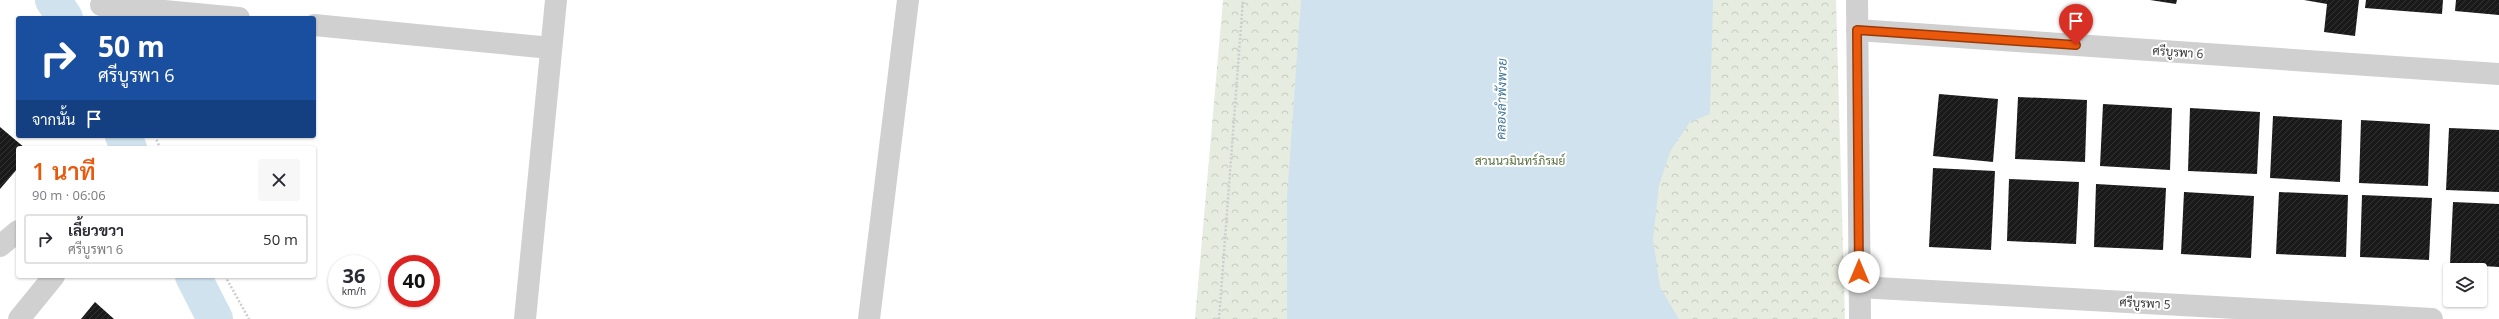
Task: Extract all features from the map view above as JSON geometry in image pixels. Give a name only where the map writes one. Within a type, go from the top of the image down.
[{"type":"street","points":[[525,319],[556,0]]},
{"type":"street","points":[[869,319],[908,0]]},
{"type":"street","points":[[1857,0],[1860,319]]},
{"type":"street","points":[[101,5],[217,16]]},
{"type":"street","points":[[316,25],[551,48]]},
{"type":"street","name":"ศรีบูรพา 6","points":[[1857,30],[2499,74]]},
{"type":"street","points":[[0,246],[16,232]]},
{"type":"street","points":[[19,319],[52,278]]},
{"type":"street","name":"ศรีบูรพา 5","points":[[1859,287],[2432,319]]},
{"type":"path","points":[[1219,319],[1244,0]]},
{"type":"path","points":[[227,278],[249,319]]},
{"type":"green space","name":"สวนนวมินทร์ภิรมย์","points":[[1223,0],[1836,0],[1845,319],[1195,319]]},
{"type":"water","name":"สวนนวมินทร์ภิรมย์","points":[[1301,0],[1713,0],[1710,114],[1690,122],[1671,150],[1659,185],[1653,239],[1660,287],[1679,319],[1287,319],[1287,197]]},
{"type":"building","points":[[2150,0],[2177,0],[2176,4]]},
{"type":"building","points":[[2304,0],[2359,0],[2355,36],[2324,32],[2327,4]]},
{"type":"building","points":[[2366,0],[2443,0],[2442,14],[2365,8]]},
{"type":"building","points":[[2456,0],[2499,0],[2499,15],[2455,11]]},
{"type":"building","points":[[1939,94],[1998,99],[1993,162],[1933,156]]},
{"type":"building","points":[[2018,97],[2087,100],[2085,162],[2015,159]]},
{"type":"building","points":[[2103,104],[2172,108],[2170,170],[2100,166]]},
{"type":"building","points":[[2190,108],[2260,112],[2257,174],[2188,171]]},
{"type":"building","points":[[2273,116],[2342,120],[2340,182],[2270,178]]},
{"type":"building","points":[[2361,120],[2430,124],[2428,186],[2359,183]]},
{"type":"building","points":[[0,127],[23,146],[16,146],[16,170],[0,189]]},
{"type":"building","points":[[2449,128],[2499,130],[2499,192],[2446,190]]},
{"type":"building","points":[[1933,168],[1995,171],[1991,250],[1929,247]]},
{"type":"building","points":[[2009,179],[2079,182],[2076,244],[2007,241]]},
{"type":"building","points":[[2096,184],[2166,188],[2163,250],[2094,247]]},
{"type":"building","points":[[2184,192],[2254,196],[2251,258],[2181,254]]},
{"type":"building","points":[[2279,192],[2348,195],[2346,257],[2276,254]]},
{"type":"building","points":[[2362,195],[2432,198],[2429,260],[2360,257]]},
{"type":"building","points":[[2453,202],[2499,204],[2499,267],[2487,266],[2487,263],[2450,263]]},
{"type":"building","points":[[95,302],[114,319],[81,319]]},
{"type":"waterway","points":[[53,0],[64,16]]},
{"type":"waterway","points":[[124,138],[128,146]]},
{"type":"waterway","points":[[194,278],[215,319]]},
{"type":"route","points":[[1859,272],[1857,30],[2076,45]]},
{"type":"water label","name":"คลองลำพังพวย","points":[[1501,99]]}]
